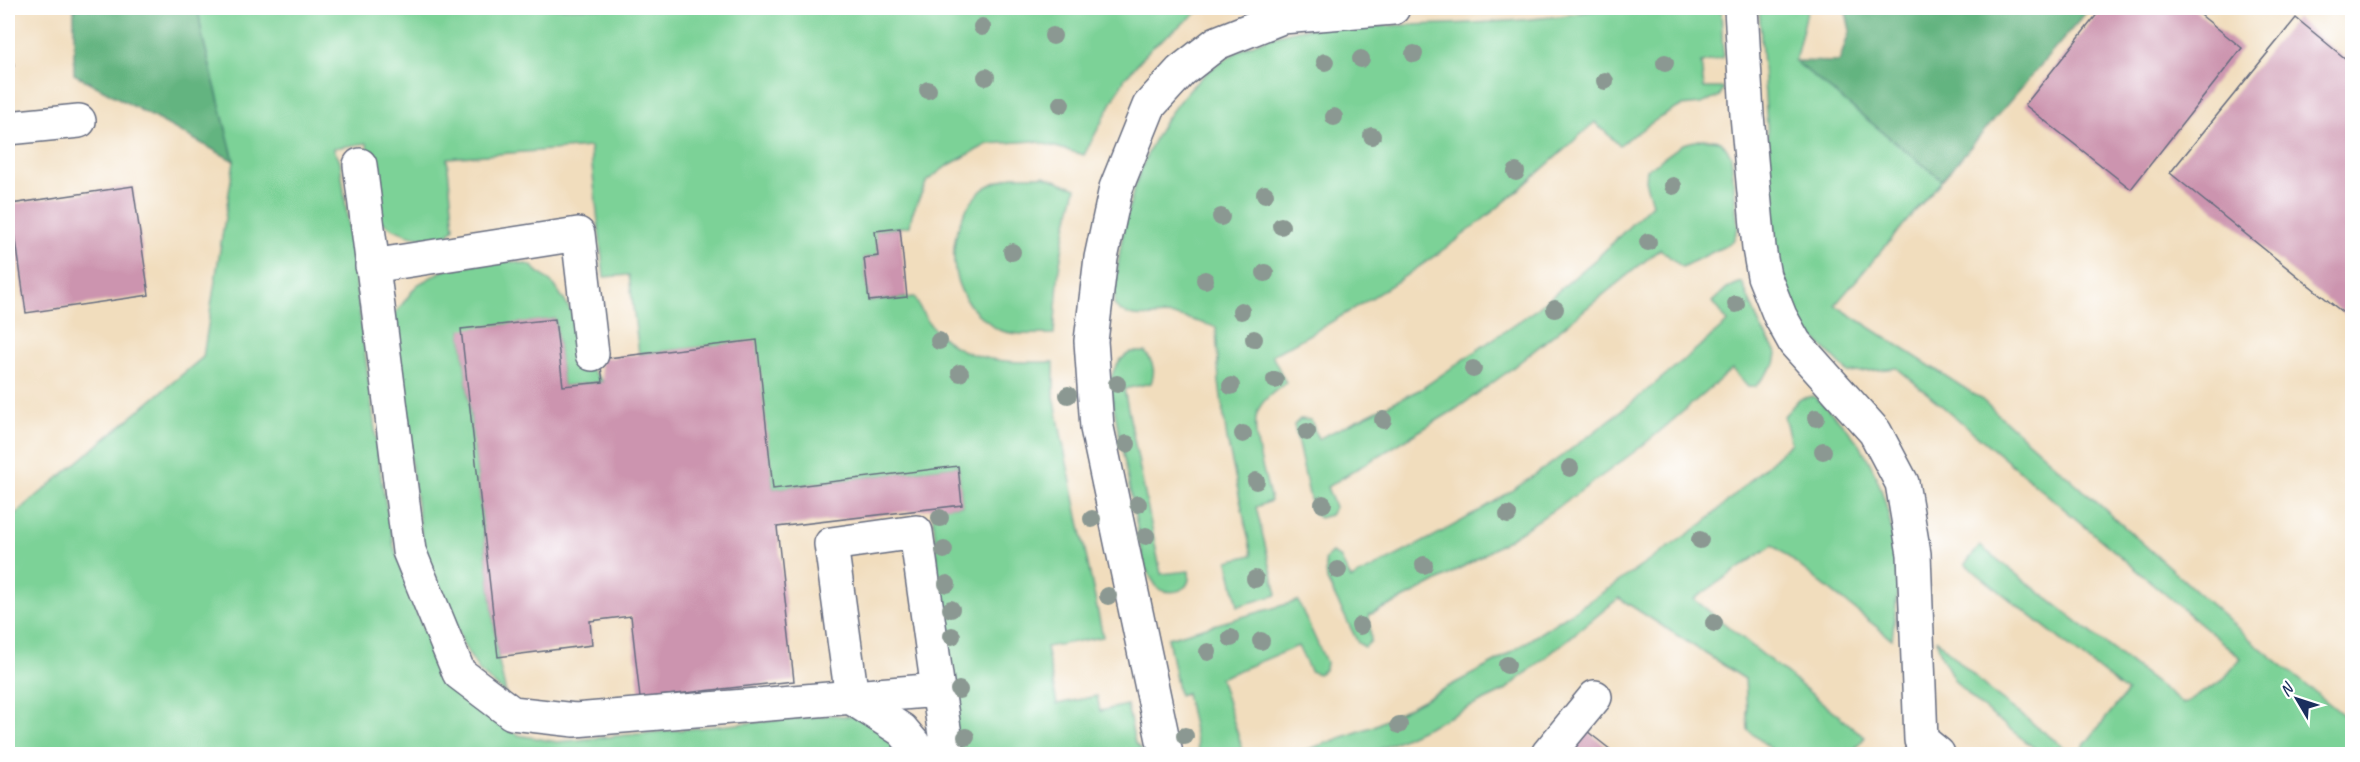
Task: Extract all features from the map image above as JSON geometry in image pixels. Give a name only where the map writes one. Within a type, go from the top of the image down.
[{"type":"street","points":[[1166,754],[1097,428],[1091,341],[1101,258],[1116,188],[1149,106],[1181,71],[1217,43],[1282,17],[1394,8]]},
{"type":"street","points":[[1741,8],[1748,126],[1759,248],[1764,276],[1780,316],[1795,343],[1875,432],[1902,483],[1914,554],[1921,740],[1938,754]]},
{"type":"street","points":[[8,128],[79,121]]},
{"type":"street","points":[[360,165],[409,551],[459,673],[512,713],[574,720],[852,699],[938,690]]},
{"type":"street","points":[[372,266],[578,234],[592,354]]},
{"type":"street","points":[[852,699],[831,544],[916,532],[948,754]]},
{"type":"street","points":[[1548,754],[1595,697]]},
{"type":"street","points":[[852,699],[902,730],[922,754]]},
{"type":"green space","points":[[74,8],[198,8],[202,35],[234,161],[74,74]]},
{"type":"green space","points":[[198,8],[1203,8],[1152,47],[1125,78],[1084,155],[1034,141],[988,144],[947,166],[927,181],[912,214],[910,226],[876,231],[878,256],[864,258],[869,301],[915,297],[925,318],[939,334],[954,346],[971,354],[1011,362],[1054,362],[1054,396],[1103,637],[1046,647],[1057,704],[1097,696],[1100,711],[1127,705],[1135,743],[1146,754],[957,754],[932,508],[962,505],[958,466],[773,489],[756,341],[639,354],[629,275],[604,277],[590,147],[447,158],[454,228],[446,237],[426,238],[402,233],[377,219],[367,143],[333,148],[340,161],[382,484],[394,546],[417,614],[440,664],[464,701],[489,719],[518,735],[557,742],[830,715],[861,717],[910,754],[8,754],[8,520],[203,357],[234,161],[202,35]]},
{"type":"green space","points":[[1606,8],[1721,8],[1723,58],[1701,63],[1704,88],[1724,88],[1719,97],[1701,104],[1681,106],[1619,145],[1595,122],[1504,202],[1439,253],[1357,307],[1272,355],[1286,383],[1263,402],[1257,412],[1258,448],[1271,501],[1256,507],[1277,595],[1238,606],[1228,561],[1252,555],[1227,439],[1219,382],[1216,327],[1175,316],[1128,315],[1114,305],[1127,214],[1140,172],[1158,132],[1183,97],[1213,68],[1252,45],[1298,30],[1522,20]]},
{"type":"green space","points":[[1759,8],[1808,8],[1795,61],[1942,180],[1835,305],[1980,398],[2252,641],[2352,722],[2352,754],[2077,754],[2127,692],[1965,564],[1980,546],[2183,704],[2222,681],[2241,658],[1897,368],[1849,373],[1801,325],[1779,273],[1775,243]]},
{"type":"green space","points":[[1845,8],[2090,8],[1942,180],[1795,61],[1839,62],[1850,30]]},
{"type":"green space","points":[[1703,139],[1721,141],[1731,155],[1738,228],[1733,241],[1682,267],[1660,249],[1506,373],[1456,409],[1327,487],[1335,507],[1330,515],[1319,518],[1313,513],[1294,425],[1300,419],[1311,420],[1318,439],[1421,389],[1538,308],[1597,258],[1652,204],[1645,180],[1647,170],[1683,144]]},
{"type":"green space","points":[[1012,176],[1044,176],[1076,188],[1059,269],[1054,334],[1019,334],[997,329],[971,306],[961,291],[956,274],[954,256],[956,237],[961,220],[970,204],[985,188]]},
{"type":"green space","points":[[498,259],[530,265],[555,286],[571,311],[586,364],[603,382],[563,386],[555,319],[461,330],[498,657],[506,694],[480,672],[464,646],[423,545],[390,320],[417,285],[444,270]]},
{"type":"green space","points":[[1742,282],[1760,326],[1777,354],[1775,364],[1755,387],[1748,387],[1732,369],[1634,452],[1571,498],[1472,562],[1369,615],[1371,641],[1365,647],[1358,643],[1327,580],[1325,559],[1332,553],[1340,557],[1351,579],[1440,533],[1505,495],[1604,424],[1728,322],[1712,302],[1727,288]]},
{"type":"green space","points":[[1131,352],[1145,352],[1153,367],[1151,383],[1124,389],[1161,574],[1189,571],[1188,584],[1180,590],[1170,592],[1158,589],[1145,568],[1110,387],[1116,366]]},
{"type":"green space","points":[[1814,396],[1844,425],[1857,442],[1868,459],[1881,489],[1890,522],[1897,572],[1892,639],[1773,545],[1694,599],[1865,737],[1851,754],[1777,754],[1748,730],[1745,679],[1619,598],[1504,691],[1370,754],[1295,754],[1374,726],[1497,661],[1704,523],[1791,443],[1784,416],[1799,399]]},
{"type":"green space","points":[[1298,601],[1326,662],[1325,670],[1318,674],[1310,671],[1298,646],[1220,678],[1244,754],[1199,754],[1186,693],[1179,695],[1168,638]]},
{"type":"green space","points":[[1936,639],[1990,691],[2073,754],[2042,754],[1979,705],[1955,681],[1942,657]]},
{"type":"building","points":[[2102,8],[2192,8],[2242,48],[2131,189],[2025,105]]},
{"type":"building","points":[[2296,18],[2352,64],[2352,320],[2170,173]]},
{"type":"building","points":[[8,30],[14,66],[8,66]]},
{"type":"building","points":[[133,186],[149,295],[26,313],[11,204]]},
{"type":"building","points":[[900,228],[907,297],[869,301],[864,258],[878,256],[875,231]]},
{"type":"building","points":[[555,319],[563,386],[603,382],[600,359],[757,340],[773,489],[958,466],[962,505],[777,527],[794,681],[640,698],[631,616],[590,621],[592,645],[498,657],[461,329]]},
{"type":"building","points":[[1583,728],[1616,754],[1562,754]]}]
